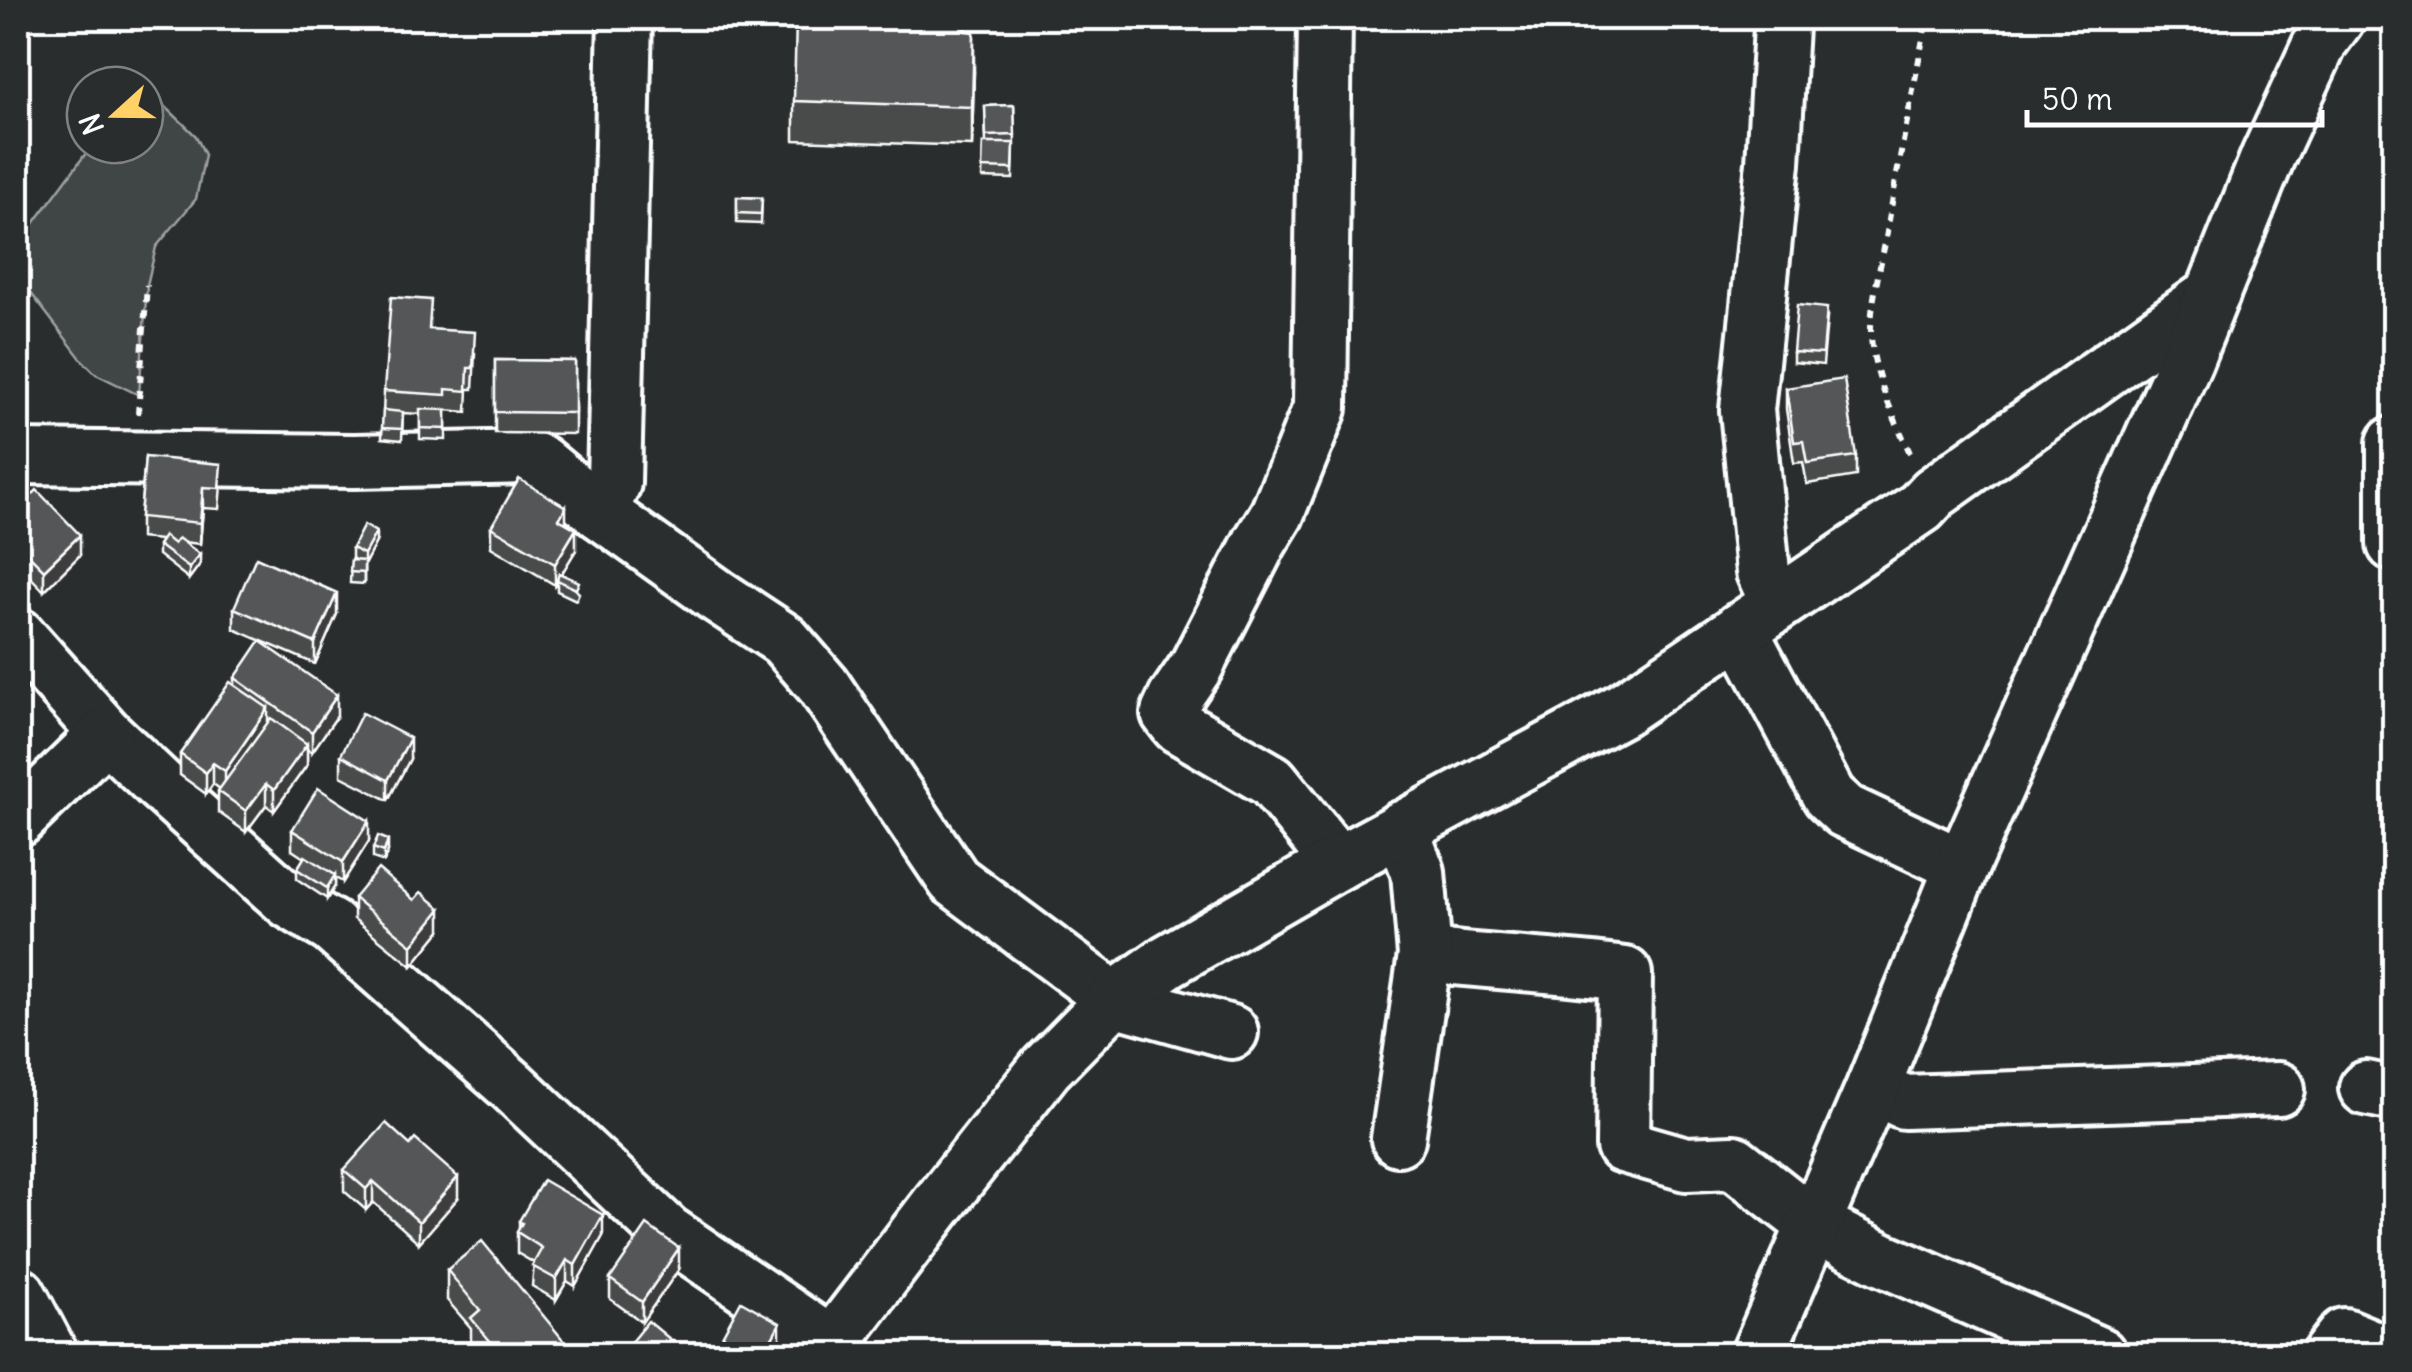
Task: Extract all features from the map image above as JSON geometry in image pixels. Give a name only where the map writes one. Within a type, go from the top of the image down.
[{"type":"main road","points":[[18,1295],[49,1354]]},
{"type":"street","points":[[600,512],[614,483],[625,18]]},
{"type":"street","points":[[1324,18],[1320,408],[1278,514],[1168,713],[1178,726],[1272,780],[1338,863]]},
{"type":"street","points":[[1778,18],[1781,27],[1773,163],[1747,410],[1768,590],[1759,616],[1829,796],[1836,805],[1962,866]]},
{"type":"street","points":[[1758,1354],[1873,1087],[1962,866],[2213,294],[2268,156],[2321,41],[2338,18]]},
{"type":"street","points":[[18,636],[106,734],[290,902],[332,928],[512,1086],[667,1232],[824,1348],[1046,1068],[1114,1000],[1168,961],[1338,863],[1623,710],[1921,507],[1934,493],[2213,294]]},
{"type":"street","points":[[2394,443],[2394,544]]},
{"type":"street","points":[[18,457],[354,461],[528,457],[540,462],[600,512],[784,640],[823,685],[954,880],[1114,1000],[1230,1032]]},
{"type":"street","points":[[18,820],[106,734]]},
{"type":"street","points":[[1398,1140],[1425,955],[1418,872],[1401,828]]},
{"type":"street","points":[[1425,955],[1625,974],[1623,1146],[1686,1164],[1734,1162],[1814,1225],[2098,1354]]},
{"type":"street","points":[[1873,1087],[1904,1102],[2278,1089]]},
{"type":"street","points":[[2330,1354],[2344,1335],[2390,1354]]},
{"type":"path","points":[[1928,18],[1871,336],[1875,364],[1890,408],[1917,467],[1934,493]]},
{"type":"path","points":[[137,459],[147,285]]},
{"type":"shaded area","points":[[165,106],[196,136],[205,155],[196,199],[156,247],[147,285],[139,395],[96,374],[82,360],[18,276],[18,245],[77,165],[165,165]]},
{"type":"building","points":[[796,18],[966,18],[965,31],[974,32],[972,107],[794,101]]},
{"type":"building","points":[[1014,105],[1015,135],[986,136],[985,106]]},
{"type":"building","points":[[983,143],[1014,143],[1013,169],[982,168]]},
{"type":"building","points":[[737,197],[762,198],[761,214],[737,213]]},
{"type":"building","points":[[391,297],[431,300],[429,329],[475,332],[467,391],[446,389],[446,395],[384,391]]},
{"type":"building","points":[[1797,305],[1827,308],[1823,354],[1793,352]]},
{"type":"building","points":[[495,360],[575,361],[575,413],[495,412]]},
{"type":"building","points":[[1844,379],[1856,456],[1807,463],[1803,441],[1794,442],[1786,388]]},
{"type":"building","points":[[420,409],[446,410],[446,429],[420,428]]},
{"type":"building","points":[[383,410],[403,412],[402,429],[382,428]]},
{"type":"building","points":[[145,457],[221,464],[219,488],[203,487],[200,523],[140,517]]},
{"type":"building","points":[[519,479],[566,507],[559,519],[576,529],[555,564],[491,527]]},
{"type":"building","points":[[37,490],[80,535],[44,570],[18,544],[18,509]]},
{"type":"building","points":[[364,525],[376,532],[364,554],[352,548]]},
{"type":"building","points":[[164,536],[174,544],[178,538],[200,554],[189,568],[158,545]]},
{"type":"building","points":[[256,557],[337,593],[315,643],[234,608]]},
{"type":"building","points":[[351,560],[364,561],[364,573],[350,572]]},
{"type":"building","points":[[559,573],[579,582],[576,589],[557,580]]},
{"type":"building","points":[[260,641],[337,695],[312,732],[235,678]]},
{"type":"building","points":[[230,682],[268,708],[225,771],[213,763],[206,773],[180,754]]},
{"type":"building","points":[[362,713],[410,738],[388,780],[341,755]]},
{"type":"building","points":[[271,718],[307,744],[274,790],[266,784],[246,811],[218,791]]},
{"type":"building","points":[[318,788],[369,821],[343,862],[292,830]]},
{"type":"building","points":[[378,836],[388,840],[384,852],[373,848]]},
{"type":"building","points":[[305,856],[335,875],[327,888],[297,869]]},
{"type":"building","points":[[378,869],[414,900],[421,892],[441,909],[412,945],[354,898]]},
{"type":"building","points":[[386,1123],[410,1145],[415,1139],[458,1177],[419,1222],[373,1181],[366,1189],[344,1170]]},
{"type":"building","points":[[543,1180],[603,1215],[575,1265],[567,1260],[556,1279],[532,1266],[542,1248],[517,1232],[522,1223],[519,1221]]},
{"type":"building","points":[[647,1225],[679,1248],[642,1302],[610,1279]]},
{"type":"building","points":[[482,1241],[569,1347],[559,1354],[501,1354],[471,1318],[480,1310],[447,1270]]},
{"type":"building","points":[[741,1301],[780,1323],[763,1354],[722,1336]]},
{"type":"building","points":[[648,1321],[688,1354],[621,1354]]}]
